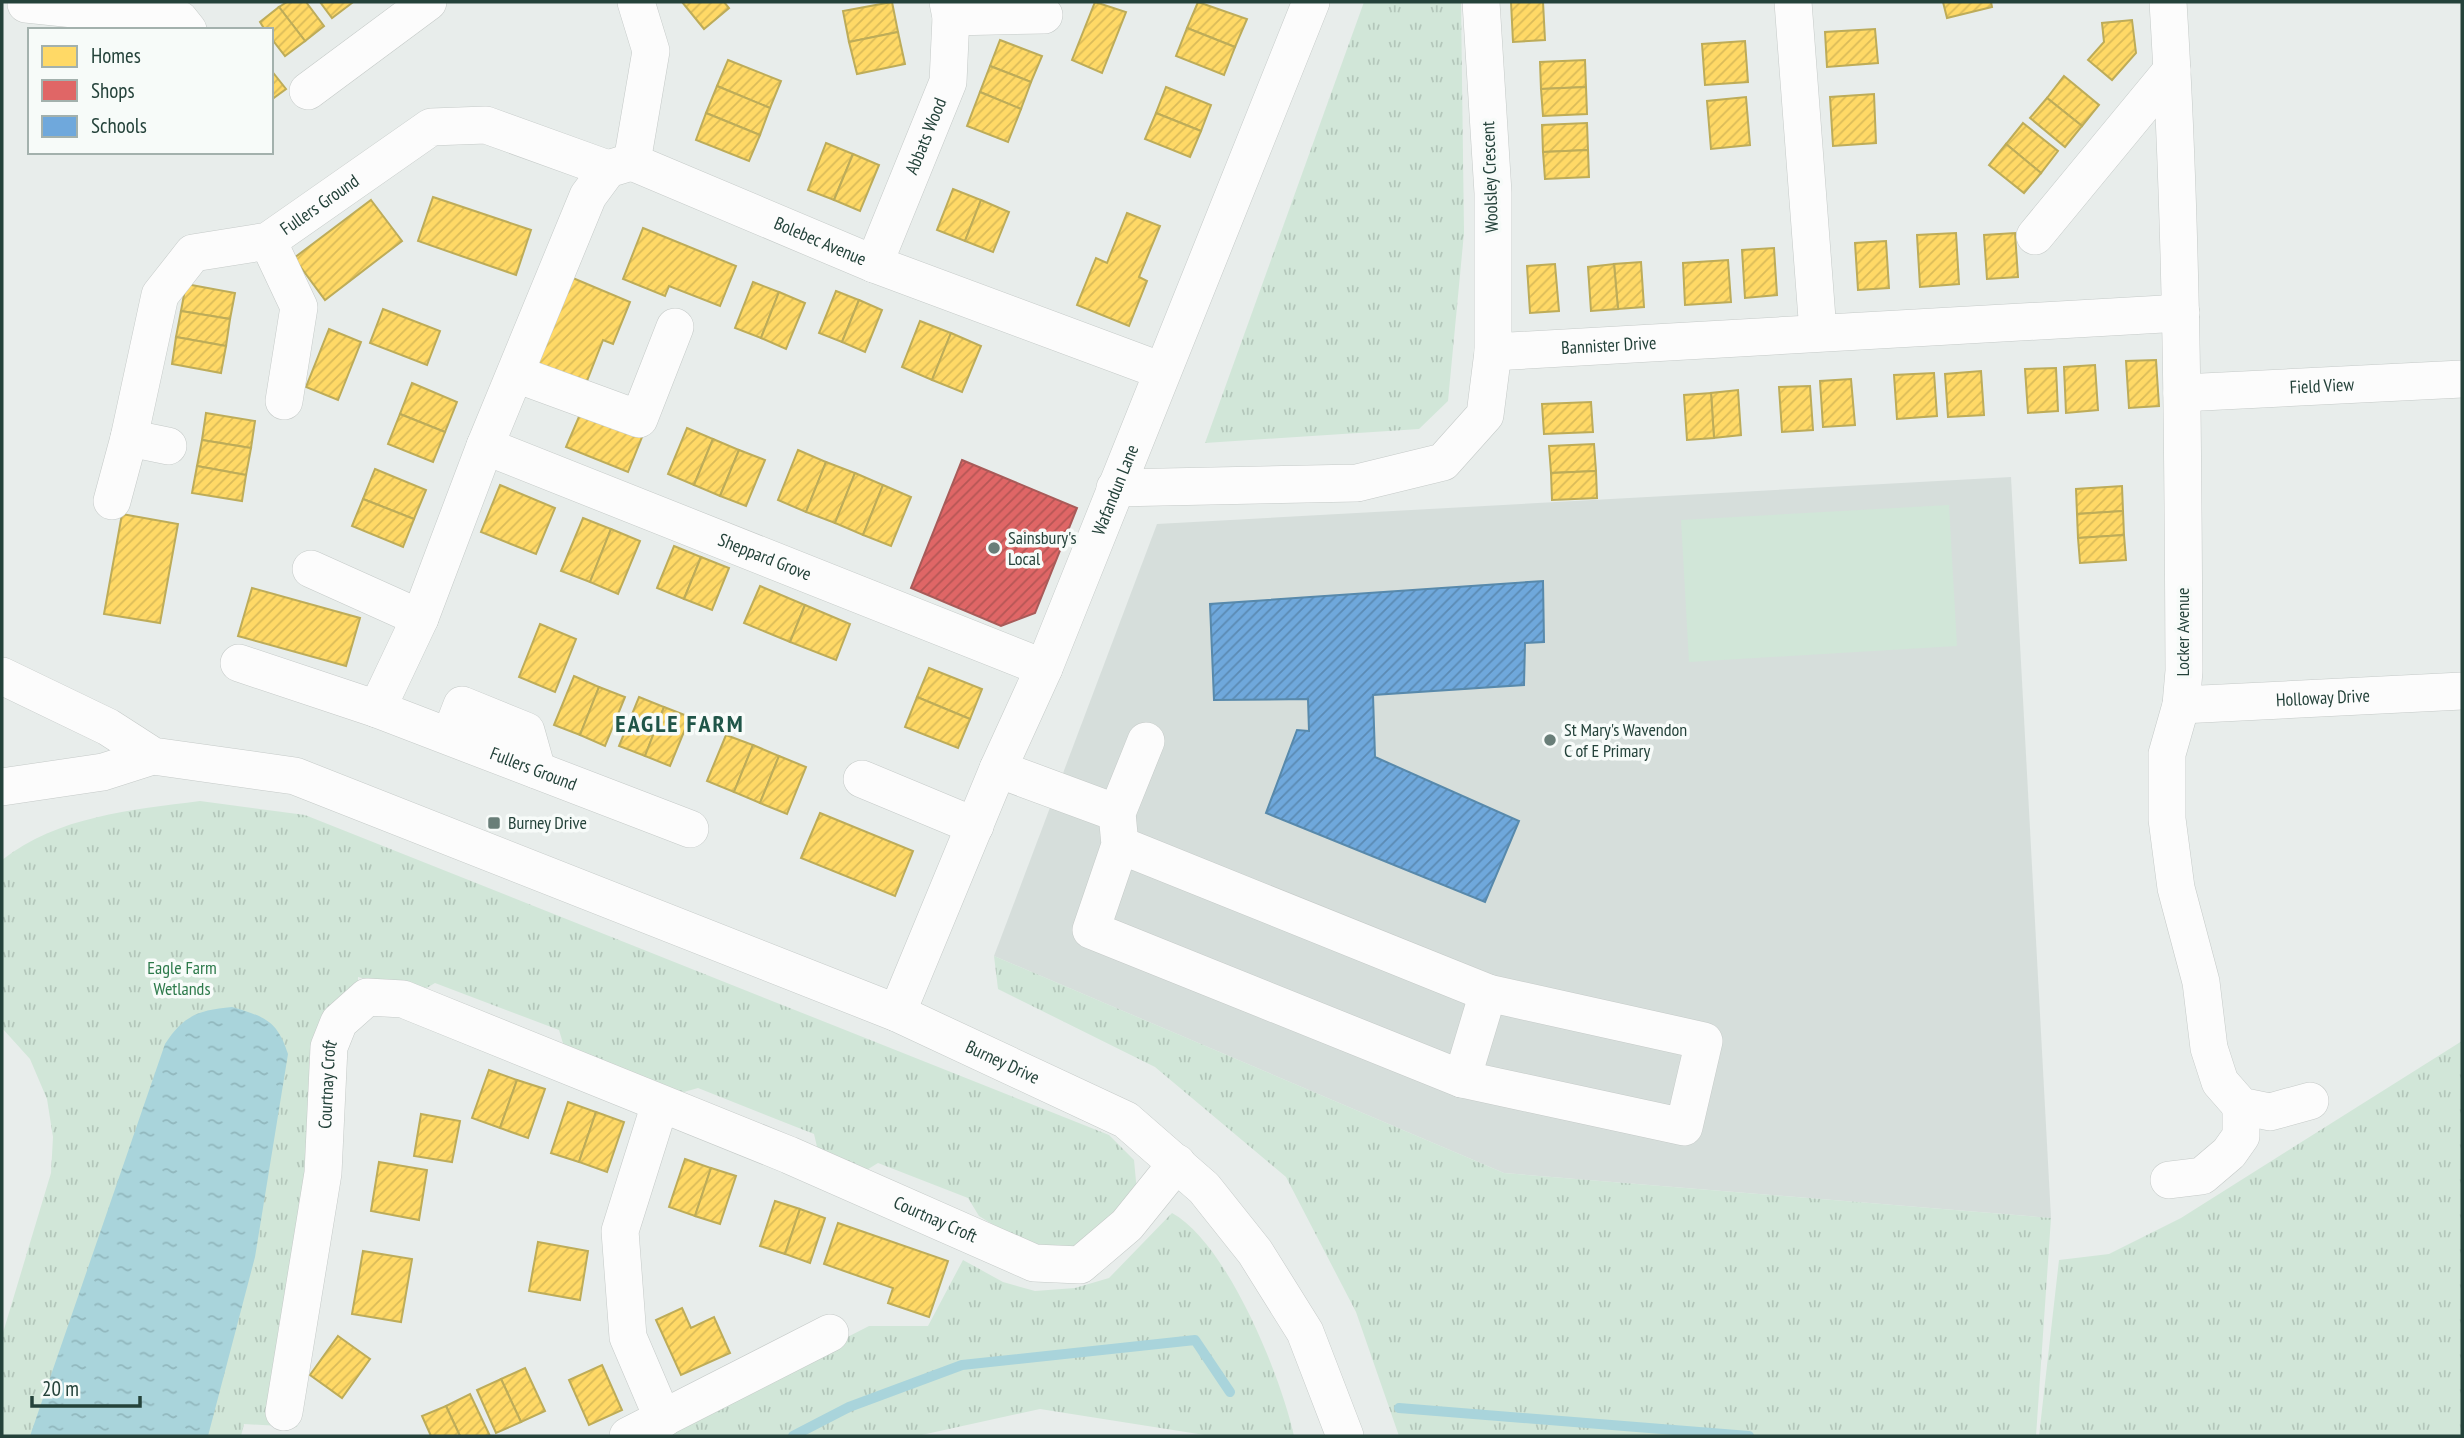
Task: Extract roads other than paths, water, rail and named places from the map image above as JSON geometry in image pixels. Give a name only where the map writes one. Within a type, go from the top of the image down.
[{"type":"street","points":[[308,91],[428,2]]},
{"type":"street","points":[[377,709],[420,618],[485,446],[587,197],[620,165],[650,51],[636,2]]},
{"type":"street","name":"Wafandun Lane","points":[[897,1013],[998,769],[1044,668],[1311,2]]},
{"type":"street","name":"Woolsley Crescent","points":[[1481,2],[1493,193],[1493,352]]},
{"type":"street","points":[[1793,2],[1818,332]]},
{"type":"street","name":"Locker Avenue","points":[[2168,2],[2182,393],[2184,671],[2181,705],[2167,754],[2167,819],[2176,888],[2196,953],[2209,1048],[2220,1082],[2241,1106]]},
{"type":"street","points":[[950,9],[1044,15]]},
{"type":"street","name":"Abbats Wood","points":[[874,264],[948,82],[950,9]]},
{"type":"street","points":[[25,12],[180,20],[186,28]]},
{"type":"street","points":[[2035,236],[2172,70]]},
{"type":"street","name":"Fullers Ground","points":[[112,501],[129,438],[160,295],[193,253],[268,241],[431,127],[486,125],[620,165]]},
{"type":"street","name":"Bolebec Avenue","points":[[620,165],[874,264],[1162,371]]},
{"type":"street","points":[[268,241],[299,307],[284,401]]},
{"type":"street","name":"Bannister Drive","points":[[1493,352],[2180,313]]},
{"type":"street","points":[[516,374],[639,419],[675,327]]},
{"type":"street","points":[[1115,488],[1357,483],[1443,462],[1485,415],[1493,352]]},
{"type":"street","name":"Field View","points":[[2182,393],[2462,379]]},
{"type":"street","points":[[129,438],[169,446]]},
{"type":"street","name":"Sheppard Grove","points":[[485,446],[1044,668]]},
{"type":"street","points":[[311,569],[420,618]]},
{"type":"street","name":"Fullers Ground","points":[[239,663],[377,709],[690,829]]},
{"type":"street","points":[[2,676],[108,727],[153,756]]},
{"type":"street","name":"Holloway Drive","points":[[2181,705],[2462,691]]},
{"type":"street","points":[[998,769],[1118,829],[1488,993],[1704,1041],[1684,1127],[1462,1079],[1091,930],[1118,829],[1146,741]]},
{"type":"street","points":[[2,787],[103,772],[153,756]]},
{"type":"street","name":"Burney Drive","points":[[153,756],[295,776],[897,1013],[1126,1120],[1204,1188],[1255,1252],[1305,1332],[1345,1436]]},
{"type":"street","points":[[862,779],[975,826]]},
{"type":"street","points":[[1462,1079],[1488,993]]},
{"type":"street","name":"Courtnay Croft","points":[[284,1412],[323,1173],[329,1047],[339,1023],[367,997],[402,999],[789,1155],[1034,1264],[1080,1265],[1127,1225],[1177,1163]]},
{"type":"street","points":[[2169,1180],[2202,1176],[2229,1153],[2241,1136],[2241,1106],[2270,1112],[2310,1101]]},
{"type":"street","points":[[660,1104],[620,1231],[628,1337],[663,1419]]},
{"type":"street","points":[[628,1436],[830,1334]]},
{"type":"water","points":[[232,1007],[261,1017],[274,1027],[288,1054],[255,1257],[208,1436],[30,1436],[165,1044],[179,1026],[193,1016]]},
{"type":"waterway","points":[[793,1436],[849,1407],[962,1365],[1195,1340],[1230,1392]]},
{"type":"waterway","points":[[1399,1408],[1749,1436]]},
{"type":"place","name":"Sainsbury's Local","points":[[994,548]]},
{"type":"place","name":"St Mary's Wavendon C of E Primary","points":[[1550,740]]},
{"type":"place","name":"Burney Drive","points":[[494,823]]},
{"type":"district","name":"EAGLE FARM","points":[[680,724]]},
{"type":"park label","name":"Eagle Farm Wetlands","points":[[182,978]]}]
